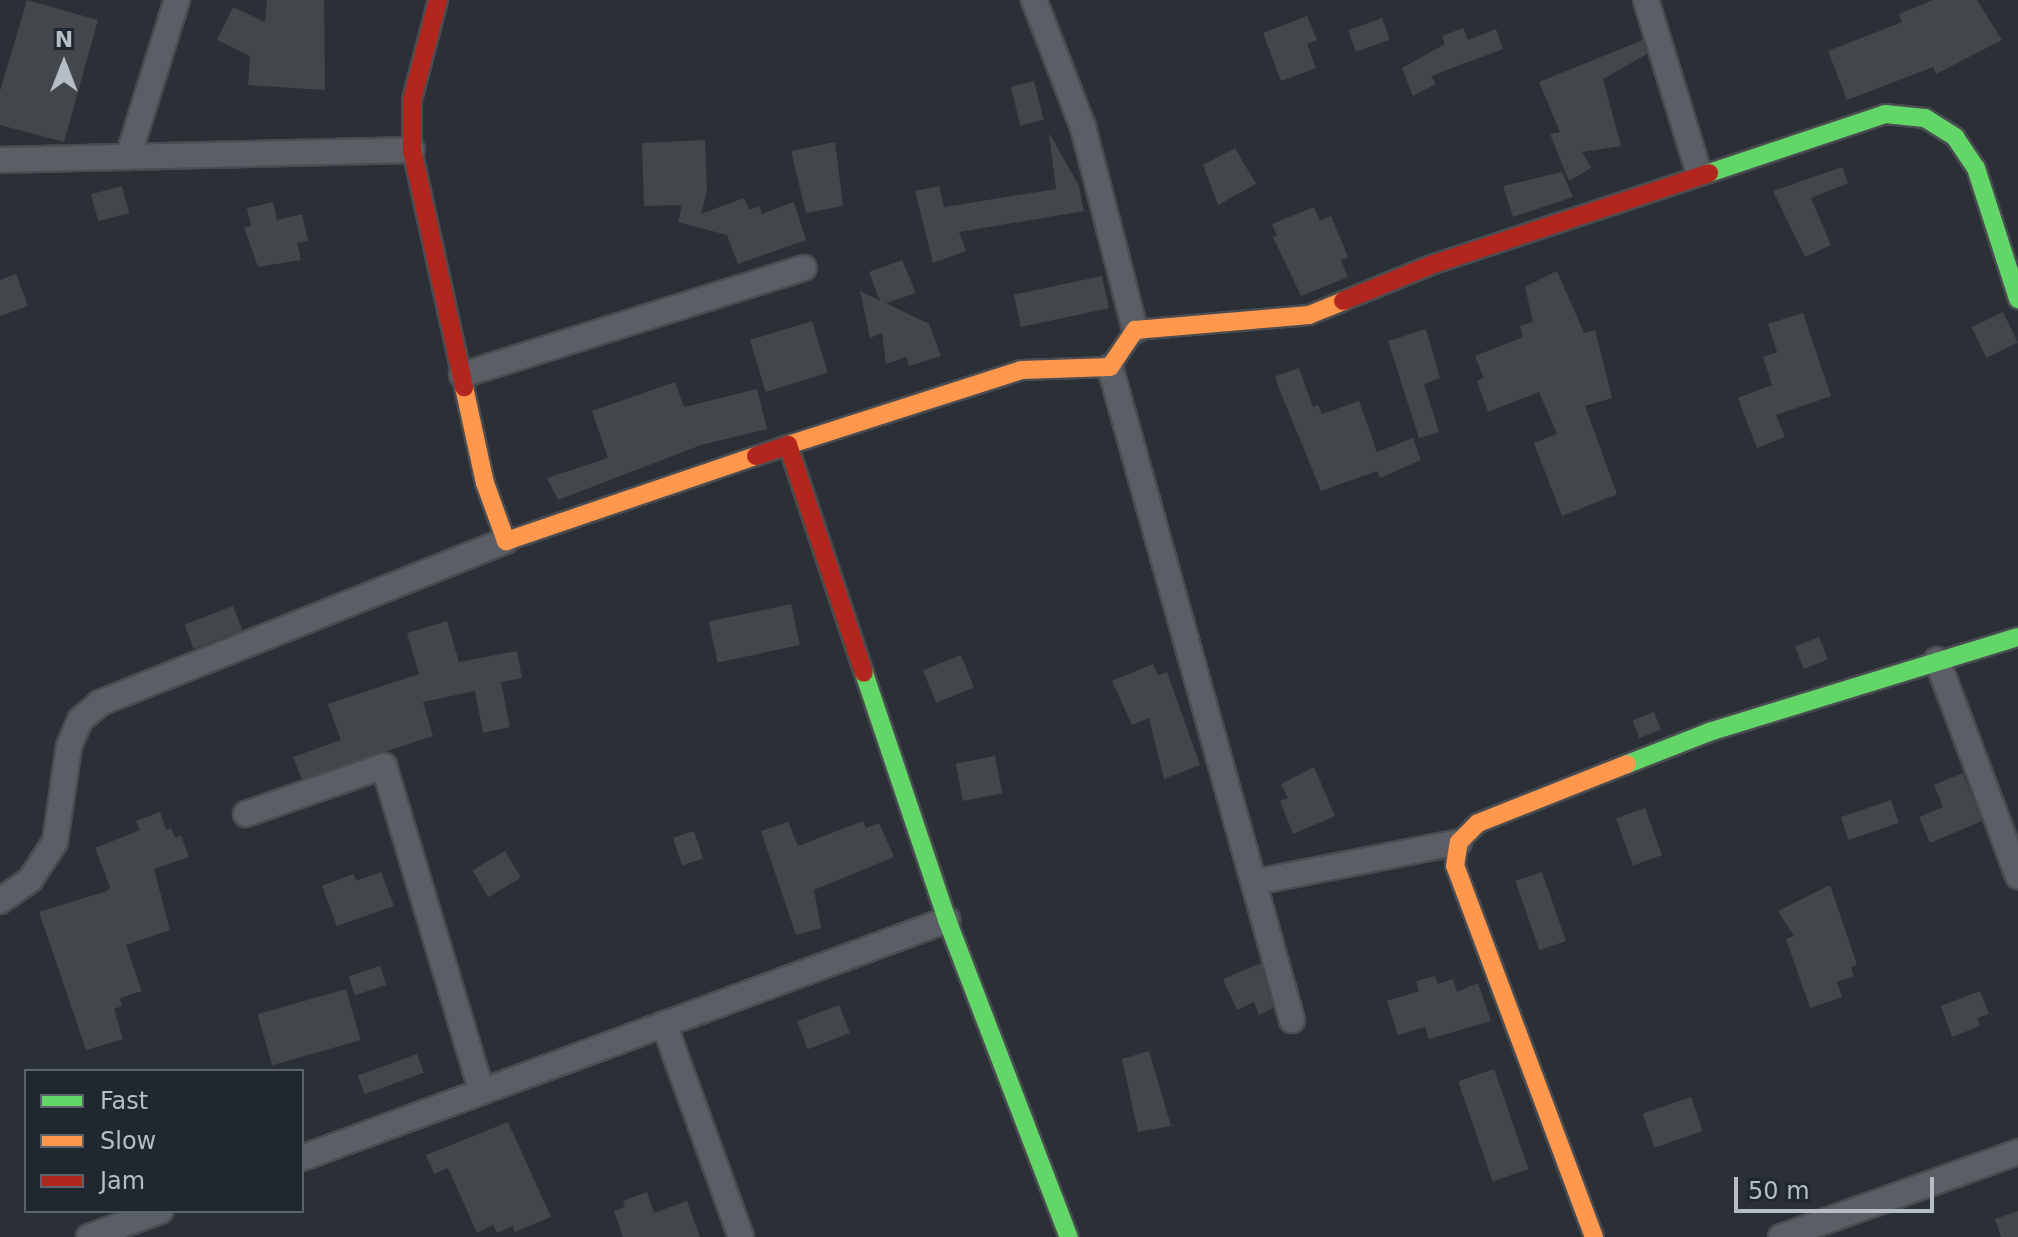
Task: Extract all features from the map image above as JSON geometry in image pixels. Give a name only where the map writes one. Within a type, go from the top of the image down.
[{"type":"street","points":[[128,157],[177,0]]},
{"type":"street","points":[[438,0],[412,100],[412,150],[485,483],[506,541]]},
{"type":"street","points":[[1034,0],[1083,127],[1135,330],[1110,367],[1292,1020]]},
{"type":"street","points":[[1646,0],[1699,173]]},
{"type":"street","points":[[1135,330],[1309,315],[1431,265],[1699,173],[1885,114],[1925,118],[1955,137],[1976,168],[2018,299]]},
{"type":"street","points":[[0,160],[412,150]]},
{"type":"street","points":[[462,375],[804,268]]},
{"type":"street","points":[[0,901],[30,880],[55,842],[69,746],[80,720],[100,703],[506,541],[788,445],[1021,370],[1110,367]]},
{"type":"street","points":[[788,445],[947,920],[1069,1237]]},
{"type":"street","points":[[1256,882],[1459,842],[1478,823],[1709,732],[2018,637]]},
{"type":"street","points":[[1937,660],[2018,876]]},
{"type":"street","points":[[246,814],[384,766],[482,1092]]},
{"type":"street","points":[[1459,842],[1455,866],[1594,1237]]},
{"type":"street","points":[[304,1157],[947,920]]},
{"type":"street","points":[[664,1024],[741,1237]]},
{"type":"street","points":[[1781,1237],[2018,1152]]},
{"type":"street","points":[[89,1237],[155,1213]]},
{"type":"building","points":[[27,0],[98,20],[64,142],[0,125],[0,91]]},
{"type":"building","points":[[267,0],[324,0],[325,90],[248,85],[250,56],[217,40],[233,7],[265,22]]},
{"type":"building","points":[[1933,0],[1977,0],[2002,40],[1936,74],[1933,67],[1847,100],[1828,51],[1902,22],[1899,14]]},
{"type":"building","points":[[1307,16],[1317,40],[1307,44],[1316,68],[1281,81],[1263,33]]},
{"type":"building","points":[[1382,18],[1390,40],[1356,52],[1348,30]]},
{"type":"building","points":[[1463,28],[1468,40],[1496,29],[1503,49],[1431,76],[1436,84],[1413,96],[1402,68],[1445,44],[1442,36]]},
{"type":"building","points":[[1643,40],[1647,54],[1603,79],[1621,146],[1582,152],[1591,168],[1569,181],[1550,134],[1560,132],[1539,82]]},
{"type":"building","points":[[1034,81],[1044,120],[1020,126],[1011,87]]},
{"type":"building","points":[[1049,133],[1079,186],[1084,211],[959,232],[966,251],[933,263],[915,191],[939,186],[944,207],[1056,189]]},
{"type":"building","points":[[705,140],[707,190],[701,214],[744,198],[749,210],[759,206],[762,214],[794,202],[806,240],[738,264],[727,235],[678,222],[682,205],[644,206],[642,143]]},
{"type":"building","points":[[835,142],[843,206],[806,213],[791,151]]},
{"type":"building","points":[[1235,148],[1256,184],[1218,205],[1203,165]]},
{"type":"building","points":[[1842,167],[1848,183],[1811,198],[1831,245],[1805,257],[1773,191]]},
{"type":"building","points":[[1562,172],[1573,197],[1513,217],[1503,186]]},
{"type":"building","points":[[122,186],[129,213],[98,221],[91,194]]},
{"type":"building","points":[[273,202],[277,220],[302,214],[308,241],[297,243],[301,260],[258,267],[244,227],[251,226],[247,208]]},
{"type":"building","points":[[1314,207],[1320,221],[1331,216],[1348,257],[1341,260],[1348,277],[1301,296],[1273,237],[1277,236],[1272,224]]},
{"type":"building","points":[[902,260],[916,293],[886,303],[929,324],[941,356],[909,366],[906,357],[886,364],[882,333],[870,338],[860,291],[880,301],[869,272]]},
{"type":"building","points":[[1557,271],[1584,333],[1595,330],[1612,398],[1585,406],[1617,494],[1562,516],[1534,443],[1557,434],[1539,392],[1488,412],[1477,381],[1484,378],[1475,356],[1523,337],[1520,326],[1533,322],[1525,287]]},
{"type":"building","points":[[16,274],[28,306],[0,316],[0,280]]},
{"type":"building","points":[[1102,276],[1109,308],[1021,327],[1014,295]]},
{"type":"building","points":[[2003,312],[2018,343],[1986,358],[1972,327]]},
{"type":"building","points":[[1803,313],[1831,396],[1776,415],[1785,437],[1757,448],[1738,398],[1772,385],[1763,357],[1777,352],[1768,324]]},
{"type":"building","points":[[812,321],[828,373],[766,392],[750,340]]},
{"type":"building","points":[[1426,329],[1440,378],[1424,384],[1439,432],[1419,438],[1388,341]]},
{"type":"building","points":[[1299,368],[1313,407],[1318,405],[1322,414],[1359,401],[1377,452],[1413,438],[1421,460],[1380,478],[1377,471],[1321,491],[1276,381],[1276,376]]},
{"type":"building","points":[[675,382],[684,407],[757,389],[767,429],[701,445],[558,500],[547,478],[608,458],[592,411]]},
{"type":"building","points":[[791,604],[800,645],[718,663],[709,621]]},
{"type":"building","points":[[233,606],[242,630],[194,649],[184,625]]},
{"type":"building","points":[[447,621],[459,662],[517,651],[522,678],[501,682],[510,727],[483,733],[475,691],[423,702],[433,736],[302,779],[293,757],[341,740],[328,704],[419,674],[407,633]]},
{"type":"building","points":[[1819,637],[1828,659],[1804,669],[1795,647]]},
{"type":"building","points":[[961,655],[974,687],[936,703],[923,670]]},
{"type":"building","points":[[1153,664],[1158,675],[1167,672],[1200,765],[1164,779],[1149,718],[1132,725],[1112,681]]},
{"type":"building","points":[[1654,712],[1661,730],[1639,738],[1633,720]]},
{"type":"building","points":[[995,756],[1002,793],[963,801],[956,764]]},
{"type":"building","points":[[1314,767],[1335,816],[1293,834],[1280,801],[1288,798],[1281,784]]},
{"type":"building","points":[[1963,773],[1982,821],[1930,843],[1919,817],[1943,807],[1934,785]]},
{"type":"building","points":[[1891,800],[1899,823],[1849,840],[1841,817]]},
{"type":"building","points":[[1645,808],[1662,855],[1633,866],[1616,819]]},
{"type":"building","points":[[160,812],[166,830],[171,828],[175,838],[181,835],[189,857],[154,869],[170,930],[126,945],[142,991],[120,998],[122,1006],[114,1009],[123,1039],[86,1050],[39,912],[107,891],[110,887],[95,848],[140,830],[136,821]]},
{"type":"building","points":[[863,821],[866,828],[879,823],[894,857],[814,890],[821,928],[796,935],[761,831],[788,822],[798,846]]},
{"type":"building","points":[[694,831],[703,859],[682,865],[673,838]]},
{"type":"building","points":[[505,851],[521,878],[488,897],[472,871]]},
{"type":"building","points":[[381,872],[394,906],[337,926],[322,886],[354,874],[356,881]]},
{"type":"building","points":[[1542,872],[1566,941],[1539,950],[1516,881]]},
{"type":"building","points":[[1830,885],[1857,965],[1851,967],[1854,976],[1837,982],[1842,997],[1810,1008],[1786,939],[1794,936],[1778,911]]},
{"type":"building","points":[[1261,963],[1273,1008],[1259,1015],[1254,1002],[1237,1010],[1223,979]]},
{"type":"building","points":[[380,966],[386,985],[355,995],[349,976]]},
{"type":"building","points":[[1435,976],[1438,984],[1453,979],[1457,992],[1478,983],[1491,1021],[1429,1039],[1425,1027],[1398,1035],[1387,1001],[1419,991],[1416,981]]},
{"type":"building","points":[[346,989],[361,1040],[272,1065],[258,1014]]},
{"type":"building","points":[[1980,991],[1989,1014],[1977,1018],[1980,1026],[1952,1037],[1941,1006]]},
{"type":"building","points":[[839,1005],[850,1033],[808,1049],[797,1021]]},
{"type":"building","points":[[1149,1051],[1171,1126],[1138,1132],[1122,1059]]},
{"type":"building","points":[[417,1054],[424,1073],[365,1094],[358,1076]]},
{"type":"building","points":[[1494,1069],[1529,1169],[1493,1182],[1458,1081]]},
{"type":"building","points":[[1691,1097],[1703,1131],[1654,1148],[1643,1114]]},
{"type":"building","points":[[508,1122],[551,1217],[515,1232],[513,1226],[497,1233],[493,1225],[477,1233],[448,1168],[434,1174],[426,1155]]},
{"type":"building","points":[[647,1192],[654,1213],[687,1201],[700,1237],[623,1237],[614,1211],[625,1207],[623,1201]]},
{"type":"building","points":[[2018,1211],[2018,1237],[2001,1237],[1995,1219]]},
{"type":"traffic: fast","points":[[1709,173],[1885,114],[1925,118],[1955,137],[1976,168],[2018,299]]},
{"type":"traffic: fast","points":[[1627,764],[1709,732],[2018,637]]},
{"type":"traffic: fast","points":[[864,673],[947,920],[1069,1237]]},
{"type":"traffic: slow","points":[[788,445],[1021,370],[1110,367],[1135,330],[1309,315],[1343,301]]},
{"type":"traffic: slow","points":[[464,387],[485,483],[506,541],[756,456]]},
{"type":"traffic: slow","points":[[1594,1237],[1455,866],[1459,842],[1478,823],[1627,764]]},
{"type":"traffic: jam","points":[[438,0],[412,100],[412,150],[464,387]]},
{"type":"traffic: jam","points":[[1343,301],[1431,265],[1709,173]]},
{"type":"traffic: jam","points":[[756,456],[788,445],[864,673]]}]
